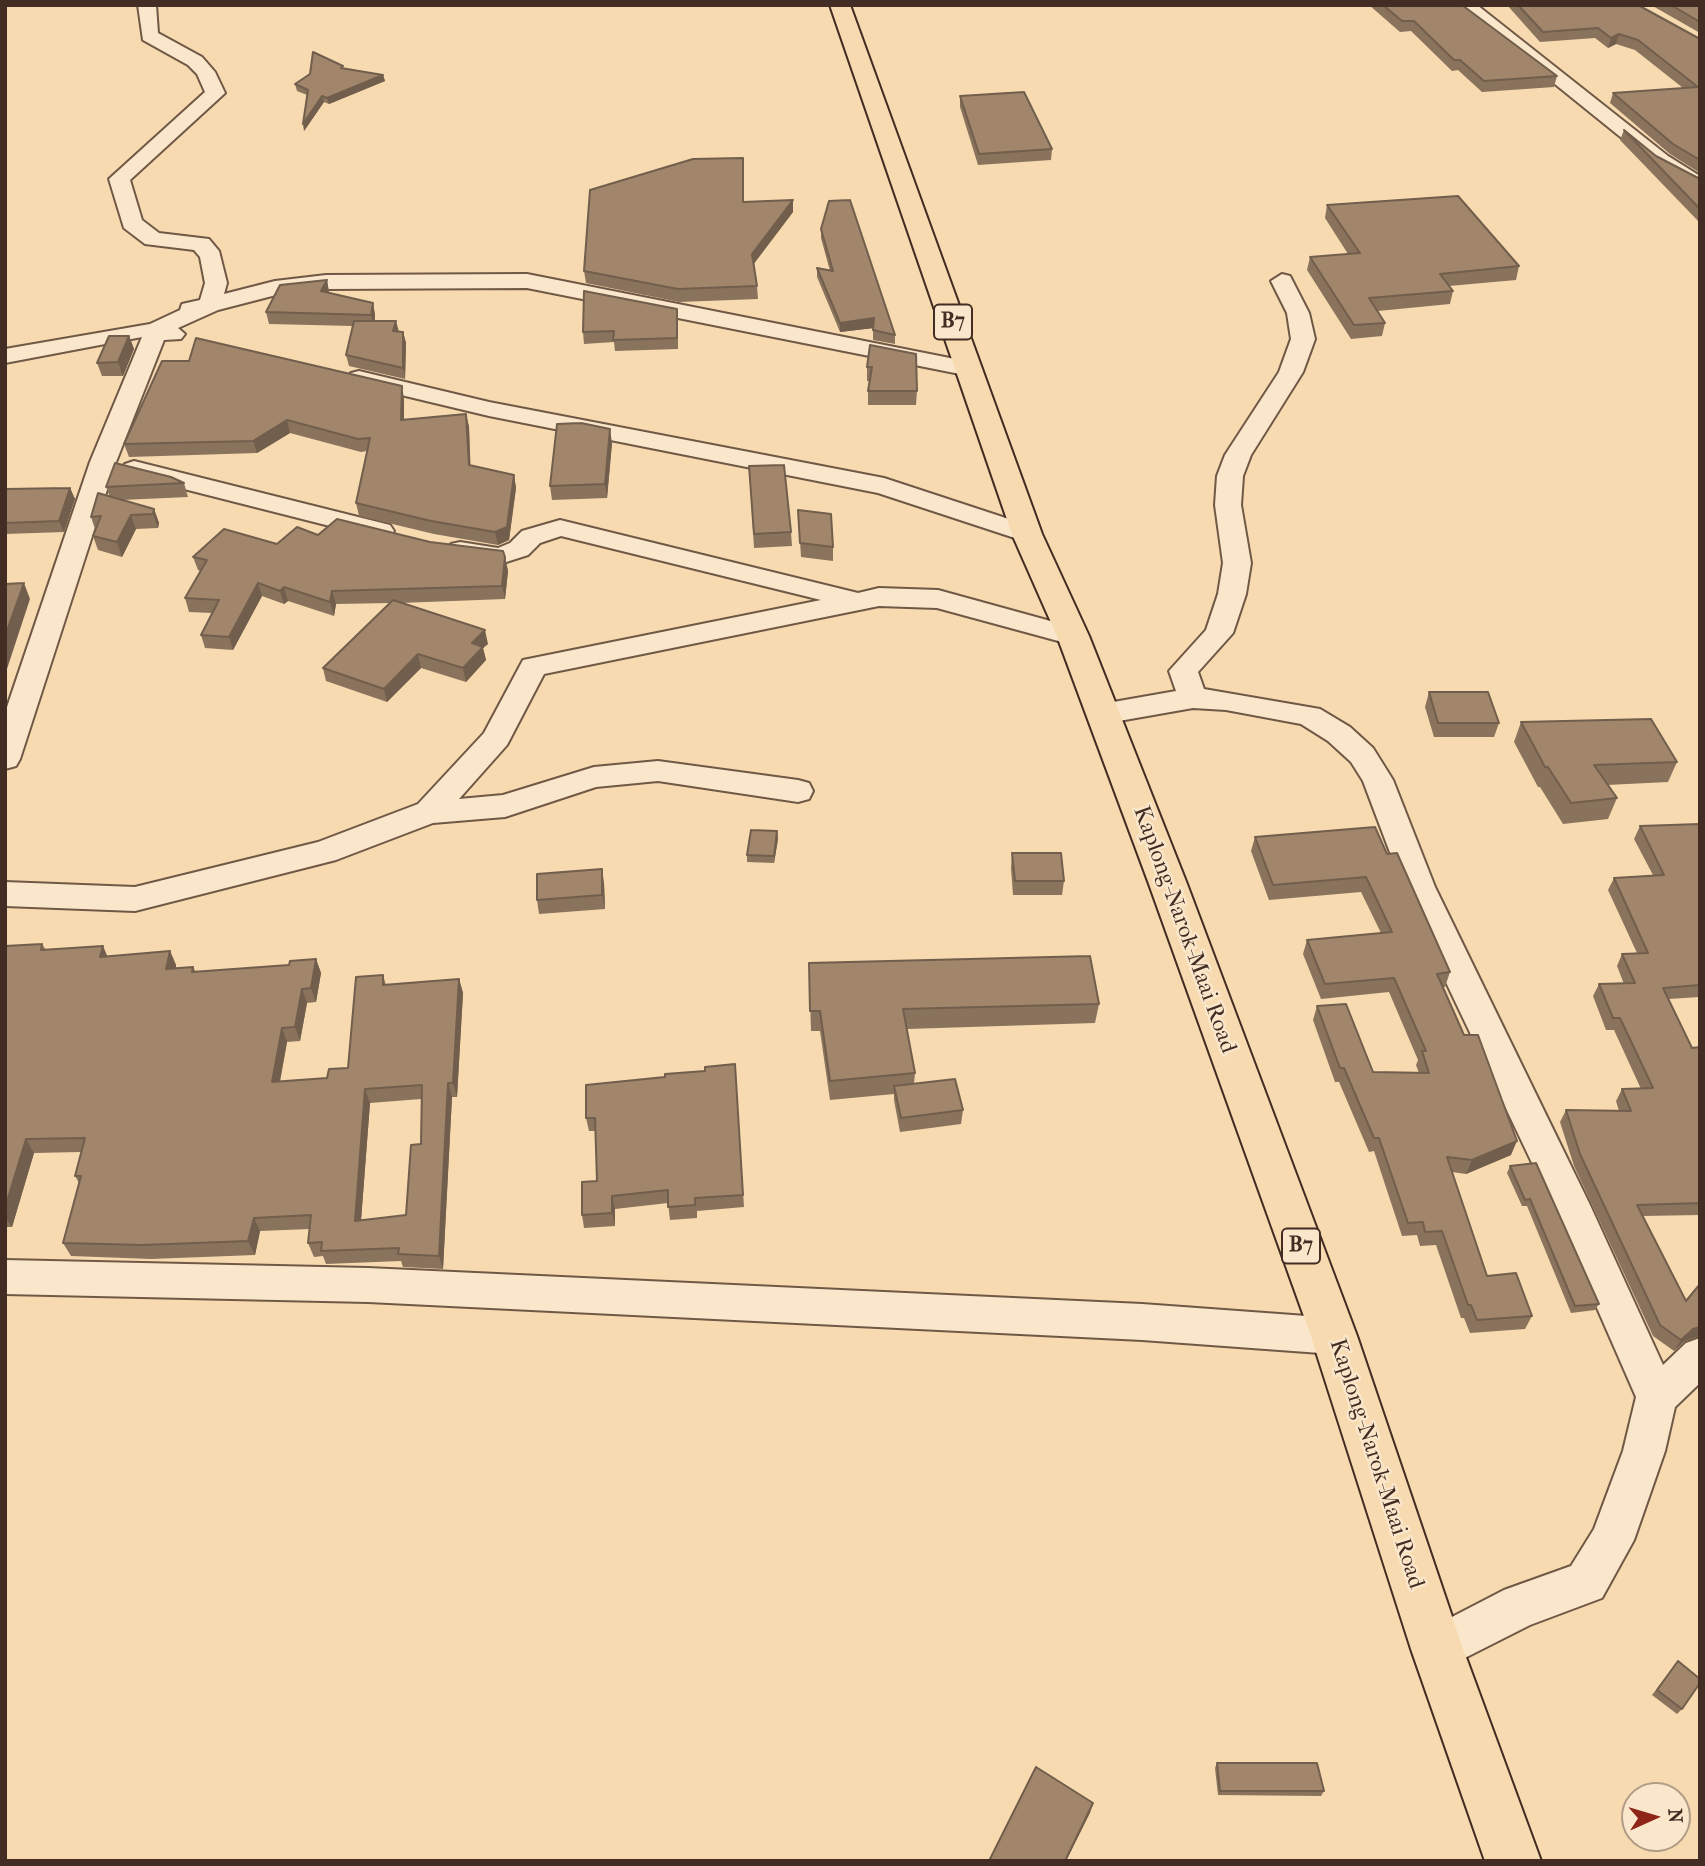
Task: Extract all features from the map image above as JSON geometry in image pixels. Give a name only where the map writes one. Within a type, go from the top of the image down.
[{"type":"highway","name":"Kaplong-Narok-Maai Road","points":[[840,5],[1027,534],[1073,636],[1168,884],[1334,1336],[1437,1649],[1513,1861]]},
{"type":"street","points":[[5,759],[103,462],[156,330],[209,305],[216,284],[211,256],[201,244],[153,239],[132,223],[119,179],[215,93],[206,72],[195,61],[149,36],[147,5]]},
{"type":"street","points":[[1466,5],[1661,160],[1700,185]]},
{"type":"street","points":[[5,344],[209,305],[275,288],[326,282],[527,281],[970,369]]},
{"type":"street","points":[[1193,698],[1183,671],[1219,633],[1232,594],[1237,563],[1228,505],[1230,476],[1238,455],[1291,372],[1303,340],[1298,313],[1282,281]]},
{"type":"street","points":[[5,356],[142,330],[156,330],[196,339]]},
{"type":"street","points":[[330,371],[489,409],[884,486],[1027,534]]},
{"type":"street","points":[[103,462],[407,538]]},
{"type":"street","points":[[433,545],[500,556],[519,549],[531,537],[560,528],[854,600]]},
{"type":"street","points":[[429,812],[496,738],[533,667],[879,597],[938,599],[1073,636]]},
{"type":"street","points":[[1102,714],[1193,698],[1226,700],[1310,716],[1339,734],[1362,755],[1378,780],[1446,946],[1571,1205],[1657,1397]]},
{"type":"street","points":[[5,894],[135,899],[325,852],[429,812],[505,806],[594,777],[658,771],[798,791]]},
{"type":"street","points":[[5,1277],[369,1285],[1142,1322],[1334,1336]]},
{"type":"street","points":[[1437,1649],[1520,1606],[1586,1583],[1612,1540],[1644,1451],[1657,1397],[1700,1356]]},
{"type":"building","points":[[1383,5],[1462,5],[1557,76],[1484,81],[1460,60],[1454,60],[1414,21],[1402,21]]},
{"type":"building","points":[[1518,5],[1638,5],[1700,39],[1700,160],[1673,144],[1613,93],[1698,87],[1638,40],[1619,34],[1611,38],[1598,28],[1543,32]]},
{"type":"building","points":[[1671,5],[1700,5],[1700,22]]},
{"type":"building","points":[[313,52],[343,66],[341,68],[383,75],[327,98],[322,96],[303,124],[308,90],[295,84],[310,74]]},
{"type":"building","points":[[1024,92],[1052,149],[979,154],[960,96]]},
{"type":"building","points":[[1624,130],[1656,156],[1700,179],[1700,209]]},
{"type":"building","points":[[743,158],[743,202],[793,200],[752,254],[757,286],[678,289],[584,271],[590,190],[693,159]]},
{"type":"building","points":[[1458,196],[1519,266],[1440,274],[1453,291],[1369,298],[1385,323],[1354,325],[1310,257],[1360,253],[1327,205]]},
{"type":"building","points":[[850,200],[895,335],[873,330],[874,318],[840,323],[817,268],[833,271],[821,229],[829,201]]},
{"type":"building","points":[[327,280],[321,291],[373,303],[371,315],[266,312],[280,285]]},
{"type":"building","points":[[584,291],[677,309],[677,338],[613,340],[614,331],[583,332]]},
{"type":"building","points":[[354,321],[396,321],[393,331],[403,332],[403,368],[346,355]]},
{"type":"building","points":[[109,336],[129,336],[118,362],[97,363]]},
{"type":"building","points":[[196,338],[402,386],[401,420],[466,414],[469,465],[514,475],[507,527],[495,532],[431,521],[356,503],[370,438],[358,439],[287,420],[253,441],[124,444],[162,361],[189,361]]},
{"type":"building","points":[[870,345],[916,354],[917,391],[868,391],[872,367],[867,367]]},
{"type":"building","points":[[581,423],[610,429],[605,484],[550,486],[557,424]]},
{"type":"building","points":[[115,463],[171,477],[184,483],[106,487]]},
{"type":"building","points":[[784,465],[791,532],[754,534],[749,466]]},
{"type":"building","points":[[70,488],[59,521],[5,523],[5,489]]},
{"type":"building","points":[[98,493],[154,509],[153,514],[131,515],[117,542],[93,536],[101,516],[91,517]]},
{"type":"building","points":[[798,510],[831,514],[833,547],[800,543]]},
{"type":"building","points":[[337,519],[430,542],[503,551],[505,557],[502,586],[332,591],[330,602],[284,587],[280,591],[258,583],[229,637],[201,635],[219,600],[185,598],[207,560],[193,557],[224,529],[277,544],[297,527],[318,535]]},
{"type":"building","points":[[24,583],[5,636],[5,584]]},
{"type":"building","points":[[393,600],[485,630],[472,643],[483,647],[463,668],[418,654],[384,689],[323,668]]},
{"type":"building","points":[[1429,692],[1488,692],[1499,723],[1438,723]]},
{"type":"building","points":[[1651,719],[1677,762],[1594,765],[1617,798],[1571,803],[1548,767],[1545,767],[1521,722]]},
{"type":"building","points":[[1700,824],[1700,985],[1663,988],[1692,1048],[1700,1047],[1700,1203],[1637,1205],[1686,1301],[1700,1284],[1700,1327],[1693,1329],[1681,1340],[1660,1325],[1580,1154],[1566,1110],[1631,1111],[1622,1089],[1653,1088],[1620,1018],[1613,1018],[1599,984],[1635,983],[1622,954],[1648,953],[1614,878],[1664,875],[1640,826]]},
{"type":"building","points":[[1375,827],[1387,854],[1397,853],[1450,972],[1437,974],[1464,1035],[1478,1035],[1517,1141],[1472,1160],[1447,1157],[1487,1276],[1516,1273],[1532,1316],[1477,1320],[1471,1305],[1468,1305],[1442,1231],[1425,1232],[1423,1222],[1408,1223],[1379,1138],[1374,1138],[1344,1068],[1340,1068],[1317,1006],[1346,1004],[1373,1072],[1429,1073],[1422,1051],[1426,1051],[1394,978],[1325,984],[1307,940],[1392,932],[1366,877],[1273,885],[1255,837]]},
{"type":"building","points":[[751,830],[777,831],[774,856],[747,855]]},
{"type":"building","points":[[1012,853],[1061,853],[1064,881],[1015,881]]},
{"type":"building","points":[[602,869],[602,895],[537,900],[537,874]]},
{"type":"building","points":[[42,944],[41,950],[103,946],[100,957],[170,951],[166,969],[193,967],[192,972],[289,965],[290,961],[316,959],[311,988],[302,989],[295,1027],[282,1028],[272,1082],[327,1078],[329,1069],[348,1068],[356,977],[383,975],[383,985],[459,979],[453,1083],[448,1083],[439,1256],[398,1254],[399,1248],[321,1251],[322,1242],[308,1243],[311,1215],[254,1218],[248,1241],[143,1245],[63,1243],[81,1176],[75,1176],[85,1138],[26,1139],[5,1208],[5,946]],"holes":[[[422,1085],[421,1144],[411,1145],[406,1215],[355,1221],[365,1089]]]},
{"type":"building","points":[[1090,956],[1099,1004],[903,1009],[915,1073],[830,1081],[820,1011],[810,1011],[809,963]]},
{"type":"building","points":[[735,1064],[743,1195],[695,1198],[695,1205],[668,1207],[668,1190],[612,1196],[612,1213],[582,1215],[582,1182],[597,1181],[595,1118],[586,1118],[586,1085],[665,1077],[665,1074],[705,1071],[705,1067]]},
{"type":"building","points":[[955,1079],[963,1110],[901,1118],[894,1086]]},
{"type":"building","points":[[1536,1163],[1599,1304],[1575,1306],[1530,1199],[1525,1200],[1510,1166]]},
{"type":"building","points":[[1678,1661],[1700,1679],[1682,1709],[1657,1690]]},
{"type":"building","points":[[1217,1763],[1317,1763],[1324,1791],[1220,1791]]},
{"type":"building","points":[[1036,1767],[1093,1803],[1065,1861],[989,1861]]}]
